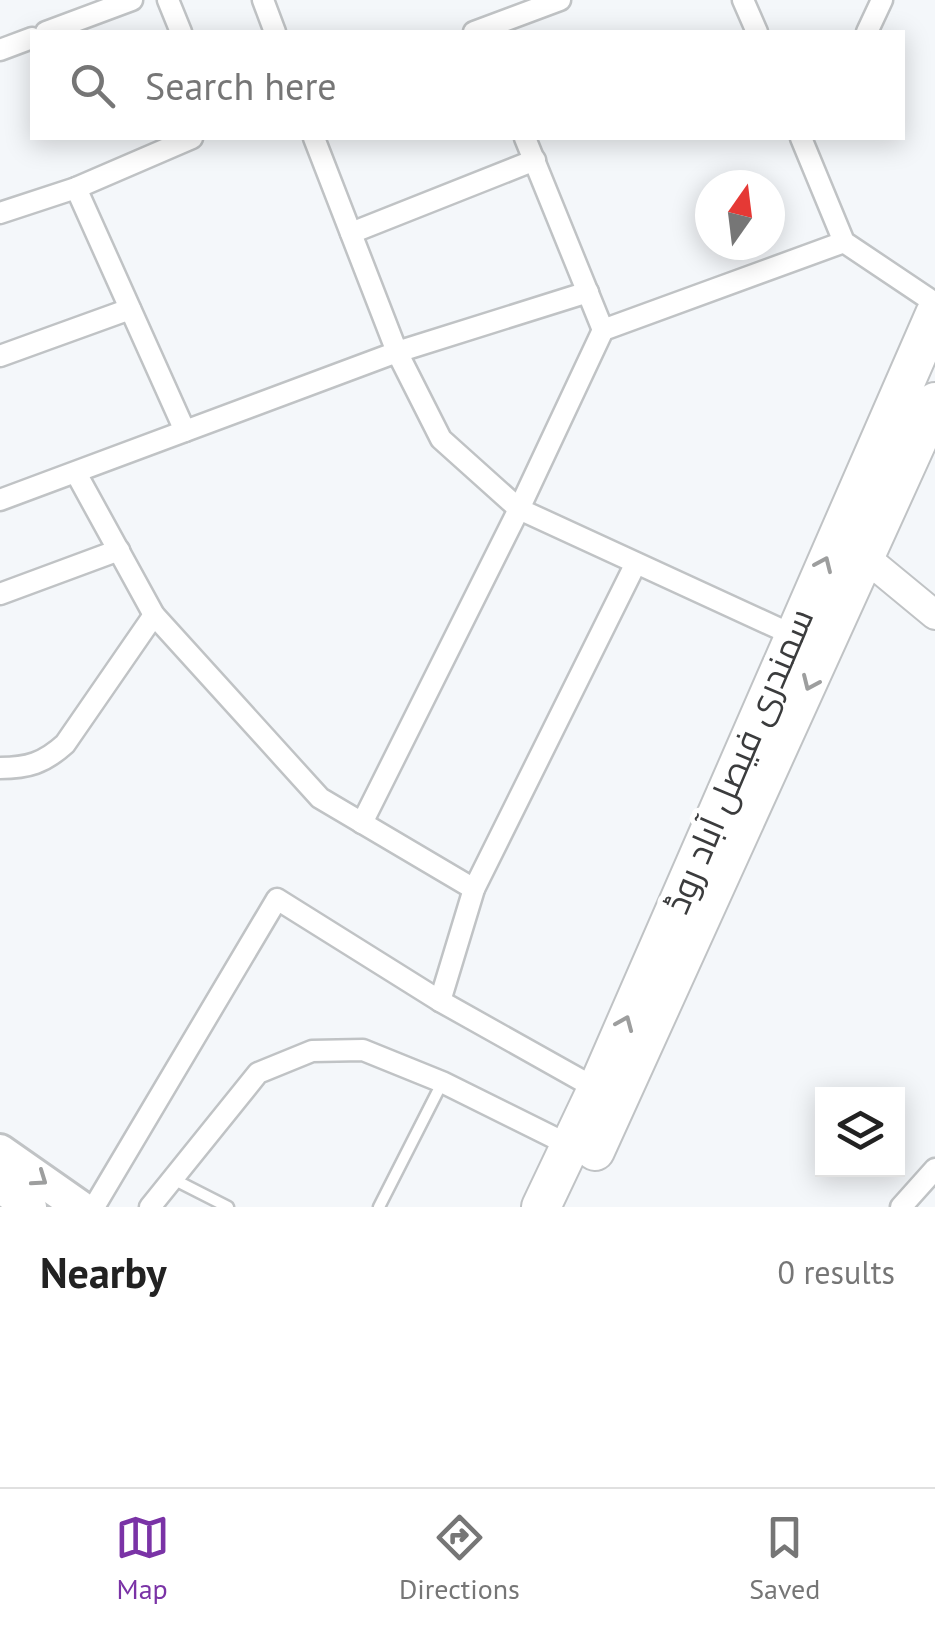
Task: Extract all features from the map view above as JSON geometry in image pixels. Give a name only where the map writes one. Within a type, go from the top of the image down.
[{"type":"highway","name":"سمندری فیصل آباد روڈ","points":[[609,1096],[793,635],[935,314]]},
{"type":"highway","name":"سمندری فیصل آباد روڈ","points":[[541,1207],[581,1151],[609,1096],[866,558],[935,402]]},
{"type":"highway","name":"سمندری فیصل آباد روڈ","points":[[570,1207],[581,1151]]},
{"type":"main road","points":[[1,1150],[80,1207]]},
{"type":"main road","points":[[0,1186],[30,1207]]},
{"type":"street","points":[[51,30],[132,0]]},
{"type":"street","points":[[168,0],[179,30]]},
{"type":"street","points":[[263,0],[274,30]]},
{"type":"street","points":[[484,30],[560,0]]},
{"type":"street","points":[[743,0],[756,30]]},
{"type":"street","points":[[867,30],[882,0]]},
{"type":"street","points":[[0,50],[30,39]]},
{"type":"street","points":[[0,214],[76,188],[187,140]]},
{"type":"street","points":[[315,140],[397,352],[441,439],[519,509],[793,635]]},
{"type":"street","points":[[526,140],[604,330]]},
{"type":"street","points":[[808,142],[844,242],[935,303]]},
{"type":"street","points":[[351,233],[534,160]]},
{"type":"street","points":[[76,188],[185,431]]},
{"type":"street","points":[[362,823],[604,330],[844,242]]},
{"type":"street","points":[[0,500],[397,352],[588,292]]},
{"type":"street","points":[[0,356],[130,309]]},
{"type":"street","points":[[76,473],[154,615],[320,798],[474,889]]},
{"type":"street","points":[[0,594],[118,550]]},
{"type":"street","points":[[866,558],[935,615]]},
{"type":"street","points":[[440,1000],[474,889],[636,565]]},
{"type":"street","points":[[0,768],[22,768],[46,761],[64,744],[154,615]]},
{"type":"street","points":[[94,1207],[277,899],[440,1000],[609,1096]]},
{"type":"street","points":[[150,1207],[258,1073],[312,1051],[363,1050],[442,1082],[581,1151]]},
{"type":"street","points":[[902,1207],[935,1169]]},
{"type":"lane","points":[[379,1207],[442,1082]]},
{"type":"lane","points":[[173,1179],[228,1207]]}]
